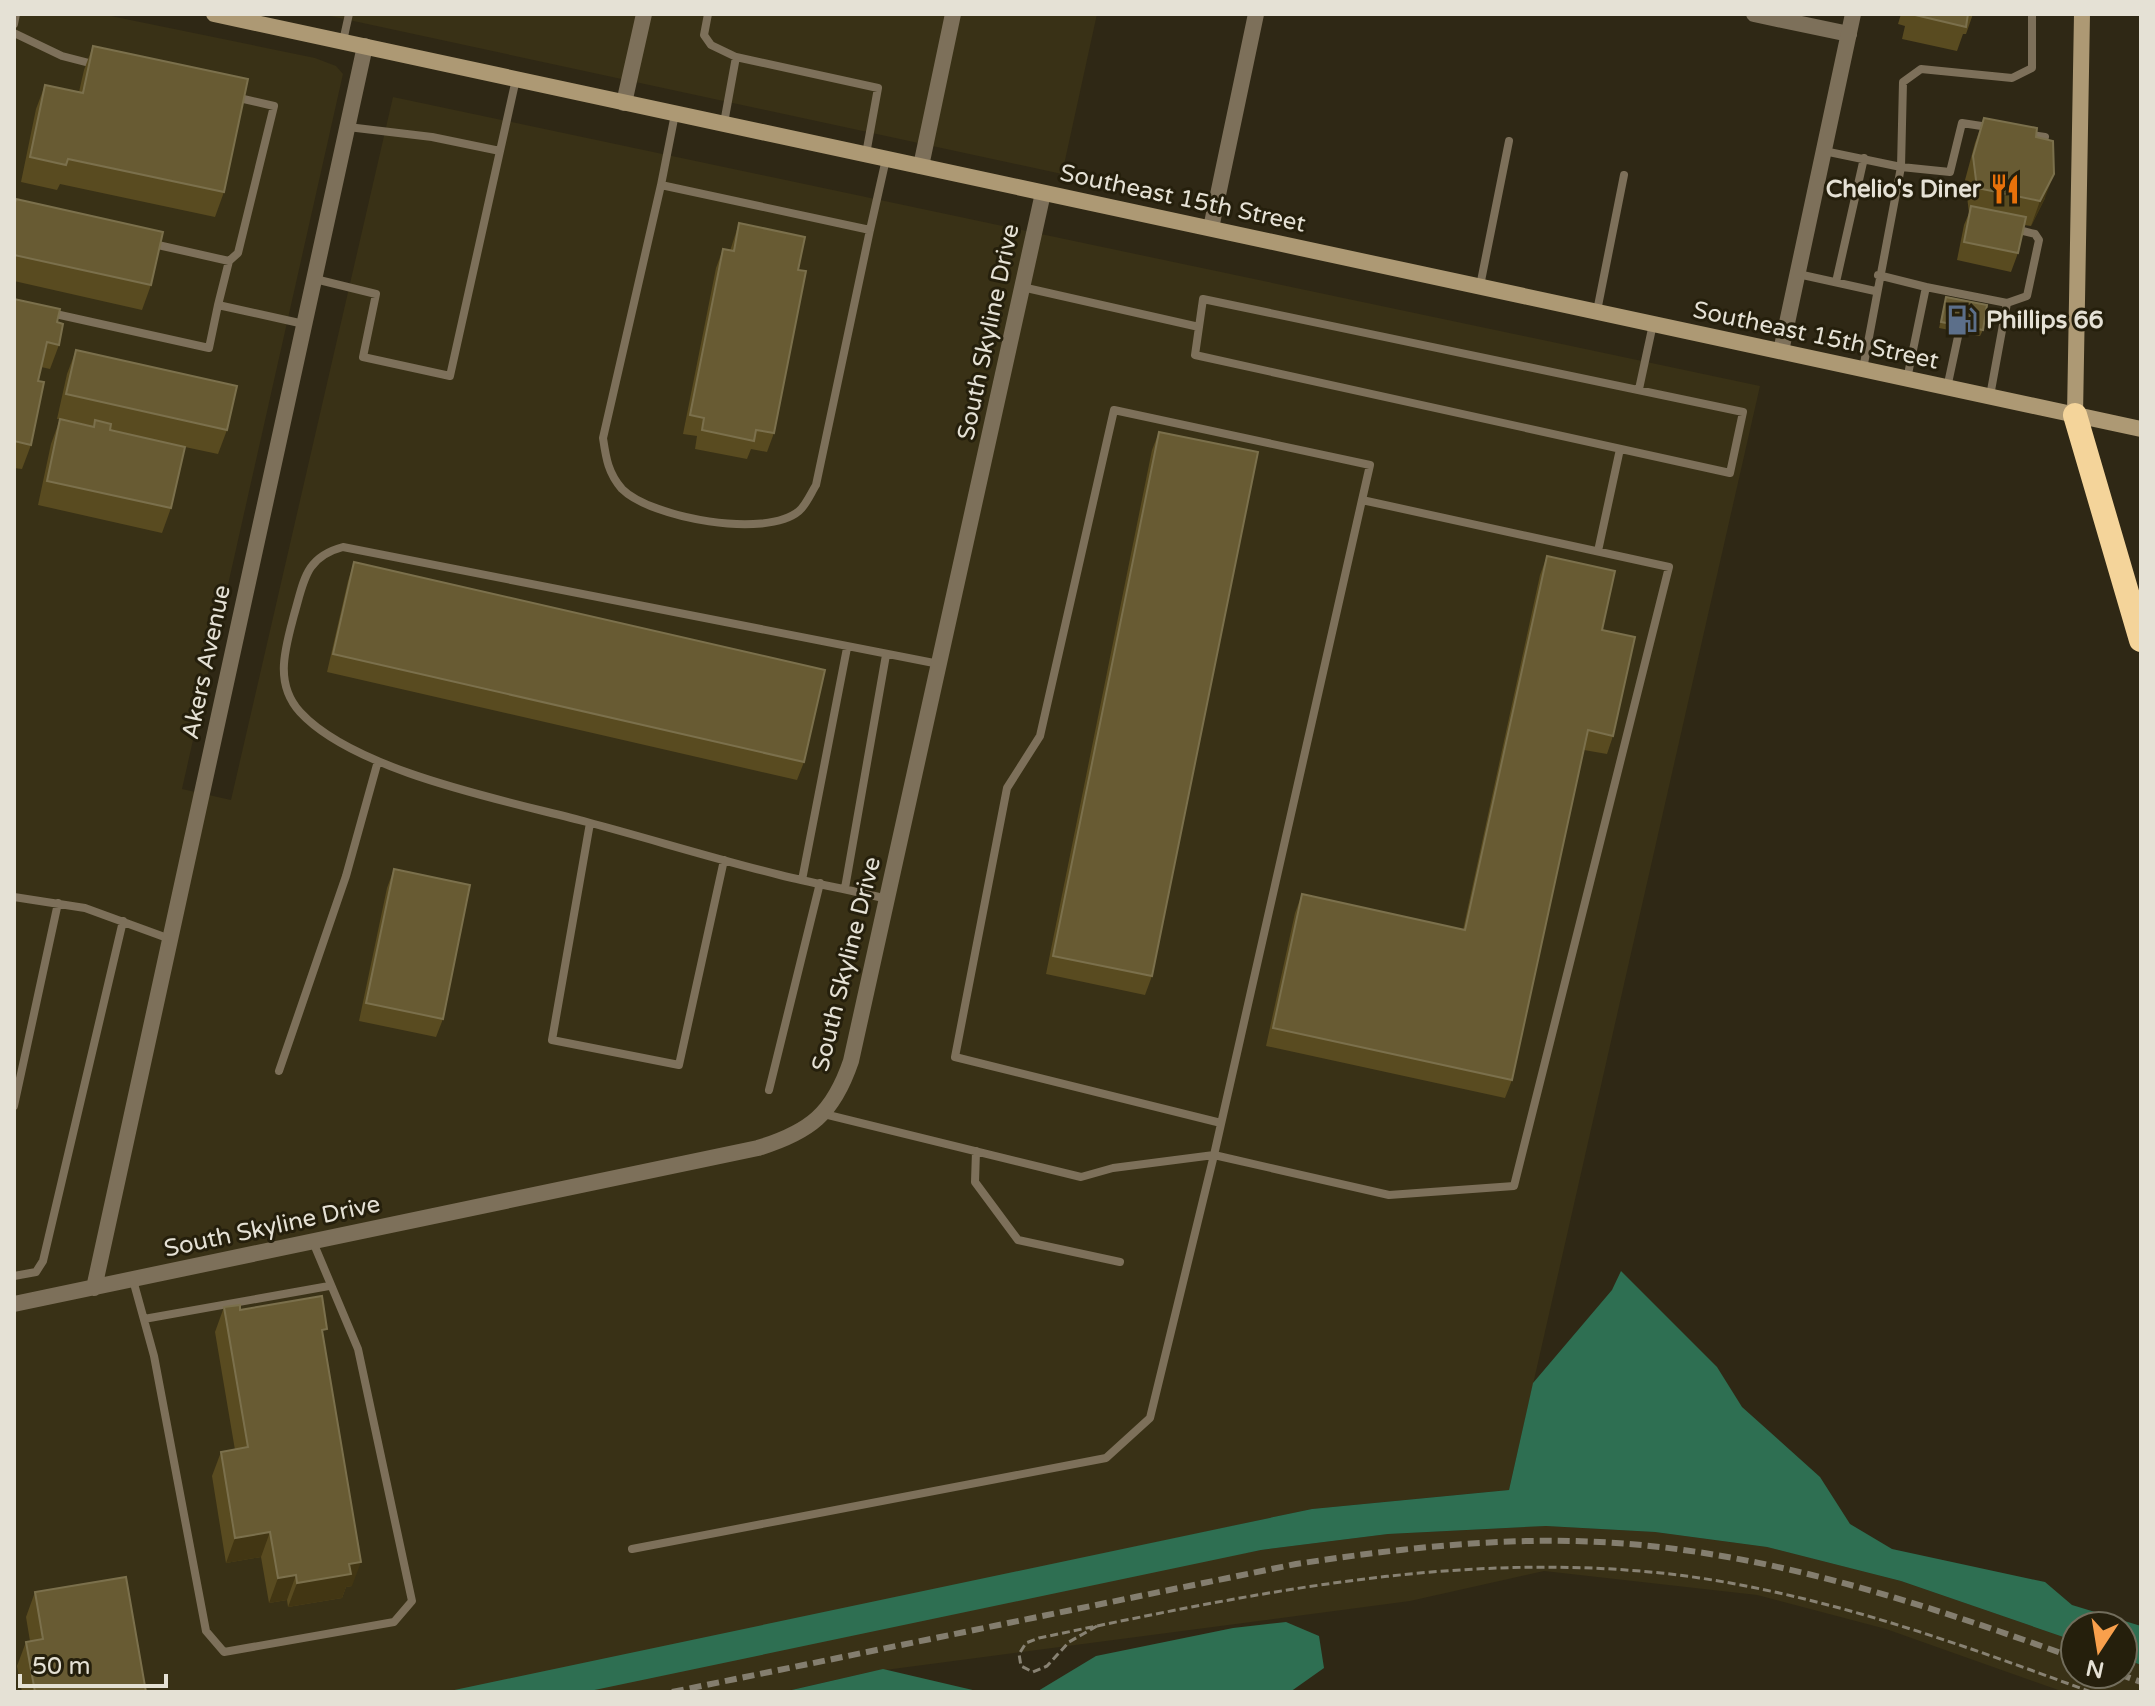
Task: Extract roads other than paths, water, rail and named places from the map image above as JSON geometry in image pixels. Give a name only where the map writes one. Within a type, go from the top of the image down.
[{"type":"highway","points":[[2075,415],[2141,640]]},
{"type":"main road","name":"Southeast 15th Street","points":[[214,14],[2141,429]]},
{"type":"main road","points":[[2075,415],[2082,14]]},
{"type":"street","points":[[624,103],[644,14]]},
{"type":"street","points":[[921,166],[953,14]]},
{"type":"street","points":[[1211,228],[1256,14]]},
{"type":"street","points":[[1754,14],[1849,34]]},
{"type":"street","points":[[1781,351],[1853,14]]},
{"type":"street","name":"Akers Avenue","points":[[94,1288],[365,46]]},
{"type":"street","name":"South Skyline Drive","points":[[14,1304],[758,1148],[789,1139],[823,1113],[838,1092],[851,1061],[1043,193]]},
{"type":"lane","points":[[14,24],[16,14]]},
{"type":"lane","points":[[343,41],[349,14]]},
{"type":"lane","points":[[708,14],[704,35],[711,45],[736,57],[878,88],[866,155]]},
{"type":"lane","points":[[1863,369],[1878,275],[1901,167],[1903,82],[1921,69],[2012,78],[2032,68],[2032,14]]},
{"type":"lane","points":[[14,33],[62,56],[108,67]]},
{"type":"lane","points":[[724,123],[736,57]]},
{"type":"lane","points":[[315,279],[376,294],[363,357],[450,376],[516,79]]},
{"type":"lane","points":[[44,311],[209,348],[229,261],[238,253],[274,106],[228,95]]},
{"type":"lane","points":[[675,114],[603,438],[607,467],[624,491],[649,504],[698,519],[742,525],[773,524],[799,511],[816,485],[886,159]]},
{"type":"lane","points":[[1824,151],[1901,167],[1950,172],[1962,123],[2004,130]]},
{"type":"lane","points":[[348,127],[432,137],[500,151]]},
{"type":"lane","points":[[2018,132],[2045,137]]},
{"type":"lane","points":[[1480,286],[1509,141]]},
{"type":"lane","points":[[1836,282],[1864,158]]},
{"type":"lane","points":[[1597,312],[1624,175]]},
{"type":"lane","points":[[661,185],[870,230]]},
{"type":"lane","points":[[1878,275],[2007,303],[2027,296],[2039,240],[2035,234],[1999,225]]},
{"type":"lane","points":[[137,240],[229,261]]},
{"type":"lane","points":[[1797,273],[1875,291]]},
{"type":"lane","points":[[1022,287],[1199,327]]},
{"type":"lane","points":[[1907,379],[1926,287]]},
{"type":"lane","points":[[1963,307],[1966,295]]},
{"type":"lane","points":[[1203,299],[1639,389],[1743,412],[1730,473],[1195,355],[1203,299]]},
{"type":"lane","points":[[1990,396],[2007,303]]},
{"type":"lane","points":[[218,305],[305,324]]},
{"type":"lane","points":[[1639,389],[1653,324]]},
{"type":"lane","points":[[1947,388],[1959,332]]},
{"type":"lane","points":[[632,1549],[1106,1458],[1150,1418],[1214,1155],[1370,465],[1114,410],[1040,736],[1007,788],[955,1057],[1221,1123]]},
{"type":"lane","points":[[1598,551],[1620,449]]},
{"type":"lane","points":[[823,1113],[1081,1177],[1113,1168],[1214,1155],[1389,1195],[1514,1186],[1669,567],[1362,500]]},
{"type":"lane","points":[[888,899],[724,860],[448,786],[378,761],[315,725],[299,711],[286,691],[282,674],[304,580],[315,559],[325,551],[343,547],[939,664]]},
{"type":"lane","points":[[802,880],[847,648]]},
{"type":"lane","points":[[845,888],[886,655]]},
{"type":"lane","points":[[279,1071],[346,876],[378,761]]},
{"type":"lane","points":[[590,823],[552,1040],[679,1065],[724,860]]},
{"type":"lane","points":[[769,1090],[820,883]]},
{"type":"lane","points":[[14,897],[58,903],[123,921],[171,939]]},
{"type":"lane","points":[[14,1106],[58,903]]},
{"type":"lane","points":[[14,1276],[36,1272],[43,1261],[123,921]]},
{"type":"lane","points":[[976,1151],[975,1182],[1018,1240],[1120,1262]]},
{"type":"lane","points":[[133,1280],[144,1319],[206,1631],[224,1652],[350,1632],[394,1622],[412,1601],[358,1349],[313,1242]]},
{"type":"lane","points":[[144,1319],[329,1286]]},
{"type":"railway","points":[[672,1692],[1296,1564],[1434,1546],[1539,1541],[1639,1545],[1766,1564],[1891,1597],[2059,1652]]},
{"type":"place","name":"Chelio's Diner","points":[[2005,189]]},
{"type":"place","name":"Phillips 66","points":[[1962,320]]}]
